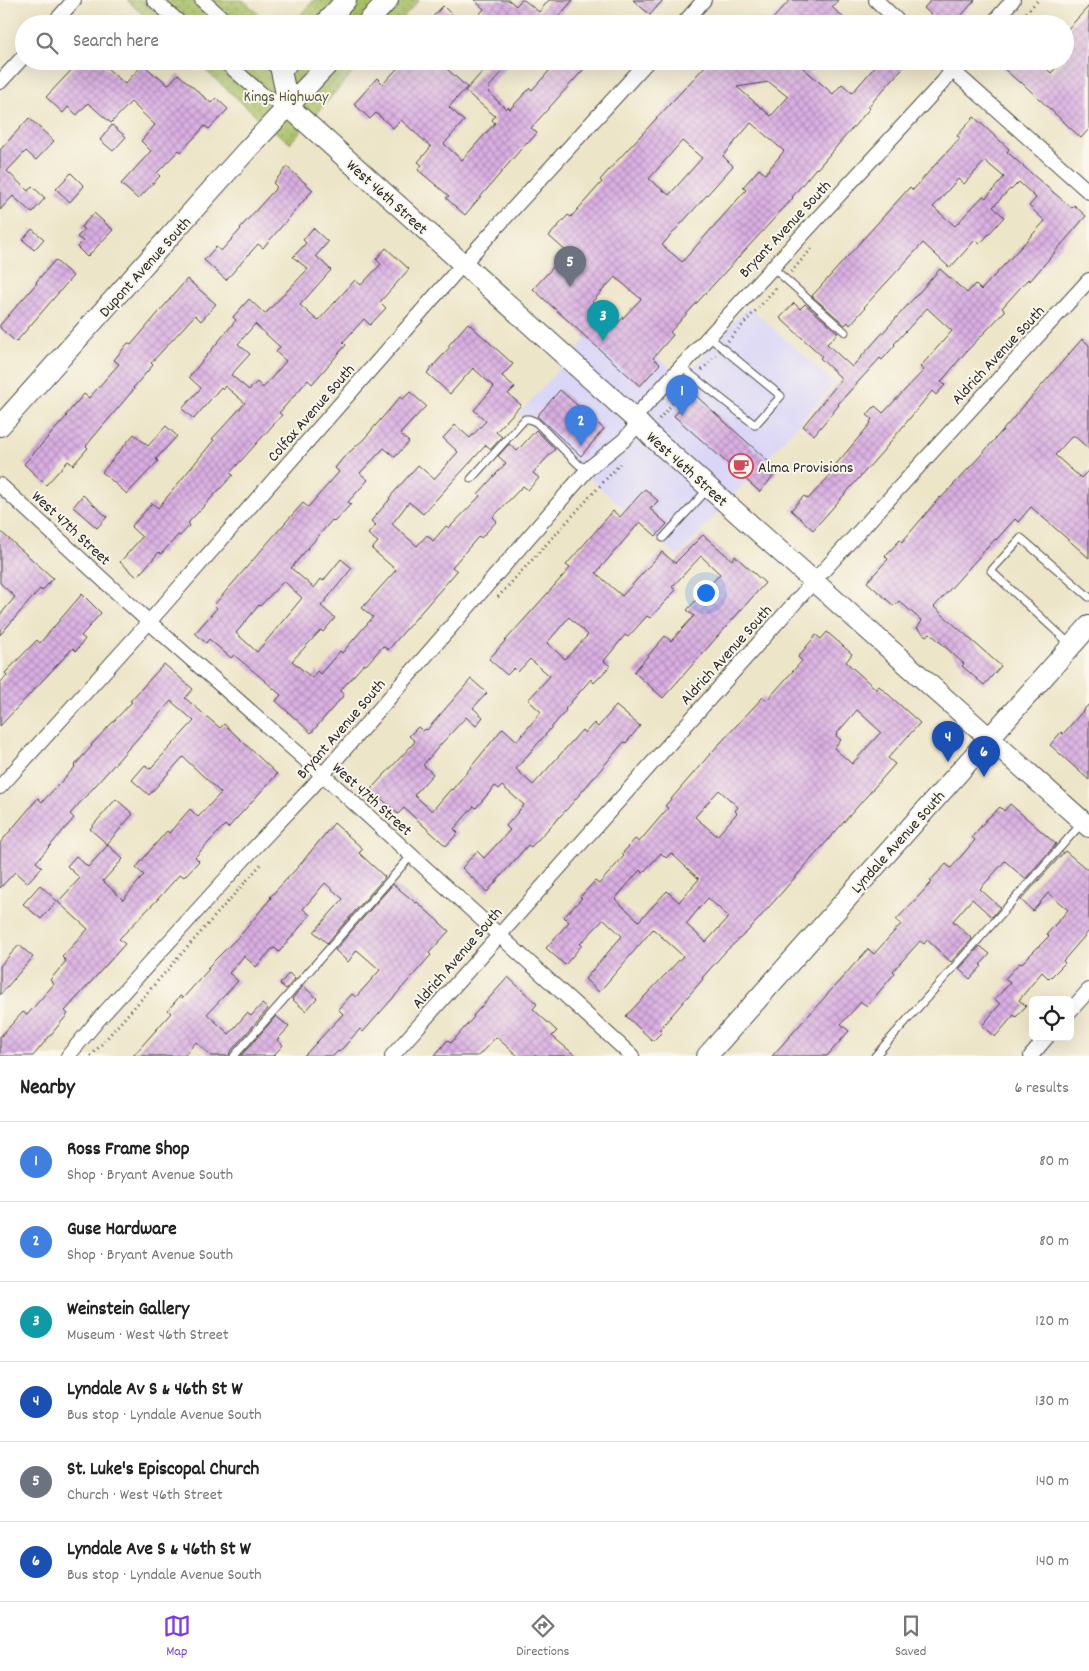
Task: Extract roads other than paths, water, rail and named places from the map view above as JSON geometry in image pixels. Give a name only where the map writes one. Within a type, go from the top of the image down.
[{"type":"street","points":[[61,15],[74,0]]},
{"type":"street","points":[[154,0],[172,15]]},
{"type":"street","points":[[202,0],[219,15]]},
{"type":"street","points":[[332,15],[346,0]]},
{"type":"street","points":[[374,15],[388,0]]},
{"type":"street","points":[[691,15],[704,0]]},
{"type":"street","points":[[876,0],[892,15]]},
{"type":"street","points":[[1000,15],[1013,0]]},
{"type":"street","points":[[0,82],[15,66]]},
{"type":"street","points":[[234,70],[264,96],[289,107]]},
{"type":"street","points":[[281,70],[289,107]]},
{"type":"street","points":[[289,107],[323,70]]},
{"type":"street","name":"Colfax Avenue South","points":[[0,787],[149,622],[463,264],[640,70]]},
{"type":"street","name":"Bryant Avenue South","points":[[68,1056],[243,860],[322,775],[588,470],[624,440],[636,420],[681,367],[943,82],[948,70]]},
{"type":"street","points":[[957,70],[1089,192]]},
{"type":"street","name":"West 46th Street","points":[[289,107],[636,420],[651,436],[1087,822]]},
{"type":"street","name":"Dupont Avenue South","points":[[0,426],[247,150],[289,107]]},
{"type":"street","name":"Aldrich Avenue South","points":[[392,1056],[814,580],[1089,280]]},
{"type":"street","name":"West 47th Street","points":[[0,485],[149,622],[322,775],[632,1056]]},
{"type":"street","name":"Lyndale Avenue South","points":[[707,1056],[1089,626]]},
{"type":"street","points":[[1074,1007],[1089,990]]},
{"type":"street","points":[[1031,1056],[1044,1041]]},
{"type":"lane","points":[[772,267],[845,332]]},
{"type":"lane","points":[[681,367],[755,425],[781,396],[709,337]]},
{"type":"lane","points":[[471,478],[525,419],[536,422],[579,465],[588,470]]},
{"type":"lane","points":[[663,538],[710,487]]},
{"type":"lane","points":[[1072,646],[992,572],[1021,538],[1089,597]]},
{"type":"lane","points":[[875,1056],[1087,822]]},
{"type":"lane","points":[[234,1056],[411,856]]},
{"type":"place","name":"St. Luke's Episcopal Church","points":[[570,287]]},
{"type":"place","name":"Weinstein Gallery","points":[[603,341]]},
{"type":"place","name":"Ross Frame Shop","points":[[682,416]]},
{"type":"place","name":"Guse Hardware","points":[[581,446]]},
{"type":"place","name":"Alma Provisions","points":[[741,466]]},
{"type":"place","name":"Lyndale Av S & 46th St W","points":[[948,762]]},
{"type":"place","name":"Lyndale Ave S & 46th St W","points":[[984,777]]},
{"type":"park label","name":"Kings Highway","points":[[286,95]]}]
